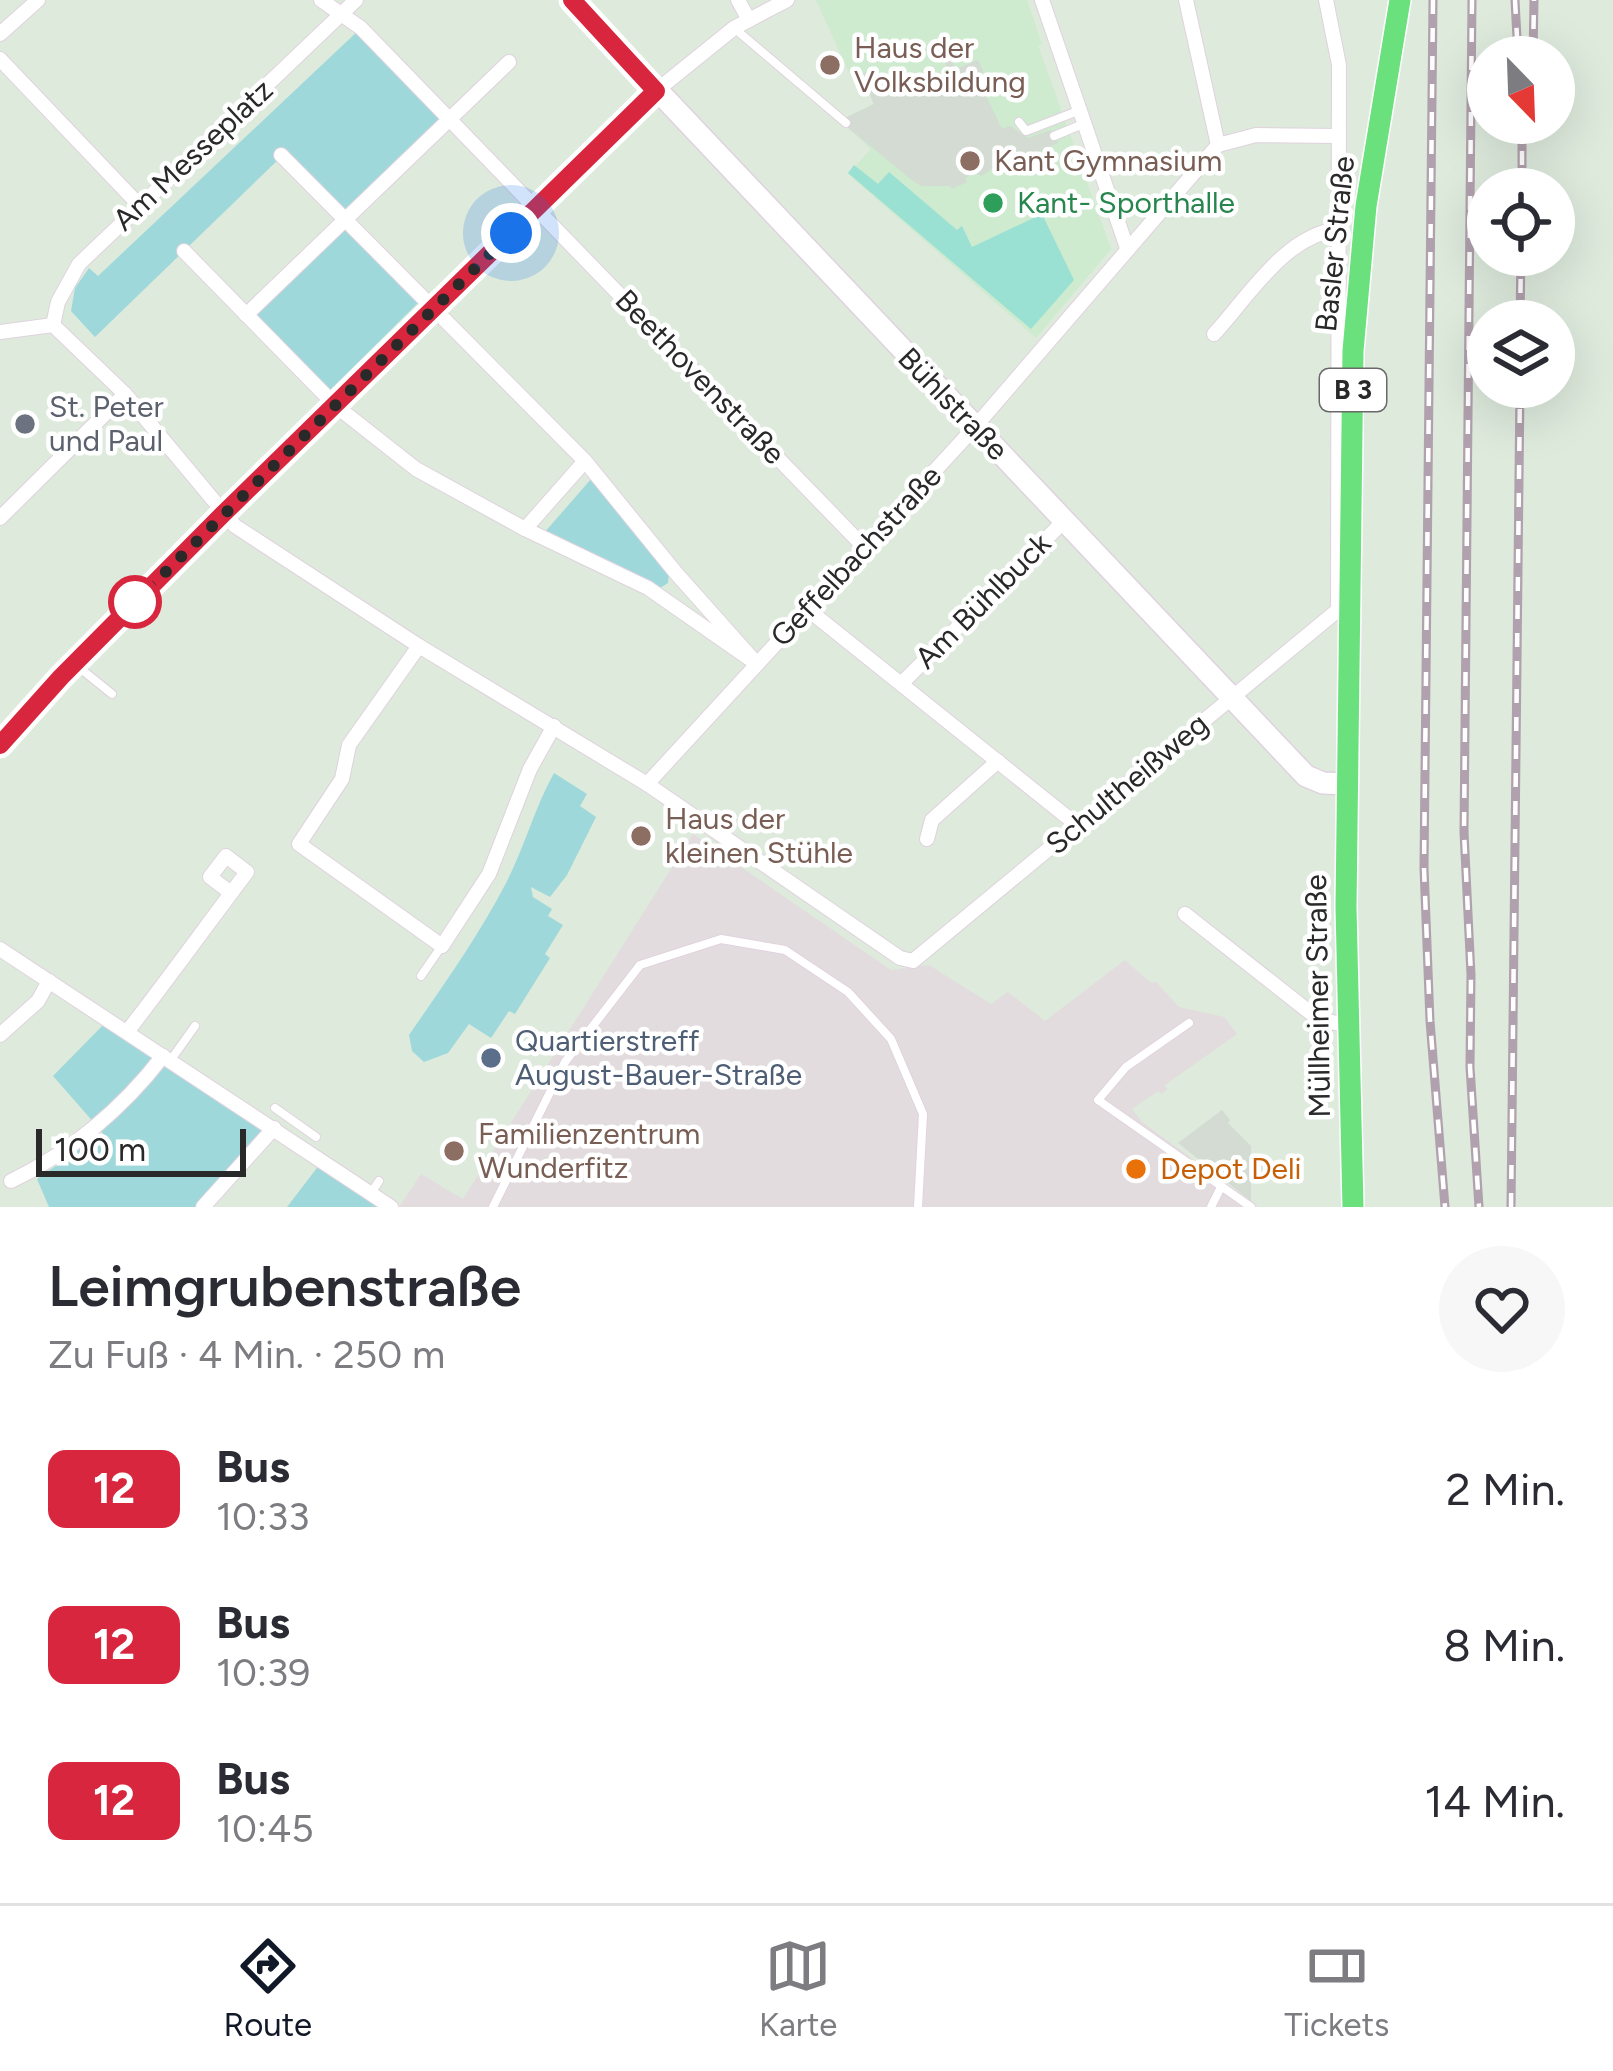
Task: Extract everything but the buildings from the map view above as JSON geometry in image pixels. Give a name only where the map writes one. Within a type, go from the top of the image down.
[{"type":"main road","name":"Basler Straße","points":[[1347,784],[1358,269],[1400,0]]},
{"type":"main road","name":"Müllheimer Straße","points":[[1347,784],[1353,1207]]},
{"type":"street","points":[[0,34],[38,0]]},
{"type":"street","name":"Beethovenstraße","points":[[321,0],[356,23],[863,546]]},
{"type":"street","name":"Am Messeplatz","points":[[52,326],[58,302],[79,264],[356,0]]},
{"type":"street","name":"Bühlstraße","points":[[572,0],[1306,776],[1323,783],[1347,784]]},
{"type":"street","points":[[738,0],[742,24]]},
{"type":"street","points":[[0,745],[222,515],[656,91],[742,24],[787,0]]},
{"type":"street","points":[[1042,0],[1127,248]]},
{"type":"street","points":[[1186,0],[1218,145],[1256,135],[1339,136]]},
{"type":"street","points":[[1214,334],[1292,248],[1316,232],[1339,230],[1340,65],[1326,0]]},
{"type":"street","points":[[246,315],[509,62]]},
{"type":"street","points":[[3,68],[140,206]]},
{"type":"street","name":"Geffelbachstraße","points":[[647,784],[974,428],[1218,145]]},
{"type":"street","points":[[281,155],[586,461],[676,573],[758,664]]},
{"type":"street","name":"Schultheißweg","points":[[647,784],[900,958],[918,959],[1338,610],[1339,230]]},
{"type":"street","points":[[184,251],[336,406],[416,469],[525,529],[648,587],[758,664]]},
{"type":"street","points":[[0,332],[52,326],[125,394],[222,515],[419,646],[647,784]]},
{"type":"street","points":[[0,518],[125,394]]},
{"type":"street","points":[[525,529],[586,461]]},
{"type":"street","name":"Am Bühlbuck","points":[[902,682],[1065,520]]},
{"type":"street","points":[[806,608],[1077,825]]},
{"type":"street","points":[[419,646],[349,745],[342,779],[299,844],[442,946],[489,874],[530,769],[554,726]]},
{"type":"street","points":[[927,839],[932,820],[998,761]]},
{"type":"street","points":[[127,1032],[231,892]]},
{"type":"street","points":[[1185,914],[1317,1018],[1347,1026]]},
{"type":"street","points":[[0,949],[274,1128],[313,1139],[375,1187],[391,1207]]},
{"type":"street","points":[[0,1034],[38,1001],[49,981]]},
{"type":"street","points":[[11,1181],[91,1129],[166,1058]]},
{"type":"street","points":[[203,1207],[274,1128]]},
{"type":"lane","points":[[742,24],[846,123]]},
{"type":"lane","points":[[1019,122],[1026,130],[1034,130],[1082,116]]},
{"type":"lane","points":[[1054,136],[1082,116]]},
{"type":"lane","points":[[74,664],[112,694]]},
{"type":"lane","points":[[494,1207],[565,1062],[640,965],[721,938],[784,950],[848,992],[891,1040],[923,1114],[919,1207]]},
{"type":"lane","points":[[421,976],[442,946]]},
{"type":"lane","points":[[1189,1023],[1126,1067],[1098,1100],[1251,1207]]},
{"type":"lane","points":[[166,1058],[195,1026]]},
{"type":"lane","points":[[275,1108],[313,1139]]},
{"type":"lane","points":[[1211,1207],[1222,1187]]},
{"type":"shaded area","name":"Kant Gymnasium","points":[[816,0],[1027,0],[1042,44],[1038,46],[1111,249],[1036,338],[848,174],[871,149],[846,126],[847,117],[874,104],[861,75],[852,79]]},
{"type":"shaded area","points":[[361,28],[450,119],[346,221],[423,298],[324,396],[246,315],[345,221],[282,156],[95,337],[71,311],[75,288],[89,268],[98,276]]},
{"type":"shaded area","points":[[949,57],[956,69],[978,60],[983,70],[979,92],[973,96],[984,92],[1002,129],[1010,126],[1028,138],[1051,130],[1058,143],[1023,159],[1025,165],[1020,167],[1016,159],[1009,158],[952,189],[921,186],[846,126],[847,117],[874,104],[861,74],[875,68],[889,97],[949,74],[944,60]]},
{"type":"shaded area","points":[[854,165],[878,184],[889,172],[957,230],[962,226],[972,247],[1042,214],[1074,280],[1031,329],[848,173]]},
{"type":"shaded area","points":[[592,478],[669,573],[668,583],[660,588],[544,533]]},
{"type":"shaded area","points":[[554,773],[587,794],[580,806],[596,817],[567,875],[550,897],[531,887],[533,897],[552,909],[548,916],[563,925],[545,954],[550,958],[515,1014],[509,1011],[491,1038],[469,1024],[448,1053],[424,1062],[412,1051],[409,1035],[494,905]]},
{"type":"shaded area","points":[[693,834],[891,970],[929,965],[991,1004],[1008,992],[1045,1021],[1125,960],[1151,983],[1156,982],[1179,1007],[1224,1017],[1237,1034],[1165,1085],[1167,1090],[1132,1109],[1142,1122],[1258,1207],[399,1207],[421,1174],[463,1199]]},
{"type":"shaded area","points":[[108,1020],[274,1128],[203,1207],[49,1207],[37,1179],[103,1133],[53,1076]]},
{"type":"shaded area","points":[[1222,1110],[1251,1146],[1251,1201],[1178,1143]]},
{"type":"shaded area","points":[[323,1160],[391,1207],[287,1207]]},
{"type":"railway","points":[[1433,0],[1424,868],[1445,1207]]},
{"type":"railway","points":[[1472,0],[1464,832],[1479,1207]]},
{"type":"railway","points":[[1515,0],[1517,36]]},
{"type":"railway","points":[[1533,36],[1534,0]]},
{"type":"railway","points":[[1522,144],[1522,168]]},
{"type":"railway","points":[[1520,300],[1521,276]]},
{"type":"railway","points":[[1511,1207],[1520,408]]},
{"type":"bus line","name":"12","points":[[0,745],[222,515],[656,91],[572,0]]},
{"type":"place","name":"Haus der Volksbildung","points":[[830,65]]},
{"type":"place","name":"Kant Gymnasium","points":[[970,161]]},
{"type":"place","name":"Kant- Sporthalle","points":[[993,203]]},
{"type":"place","name":"St. Peter und Paul","points":[[25,424]]},
{"type":"place","name":"Haus der kleinen Stühle","points":[[641,836]]},
{"type":"place","name":"Quartierstreff August-Bauer-Straße","points":[[491,1058]]},
{"type":"place","name":"Familienzentrum Wunderfitz","points":[[454,1151]]},
{"type":"place","name":"Depot Deli","points":[[1136,1169]]},
{"type":"route","points":[[135,602],[511,233]]}]
